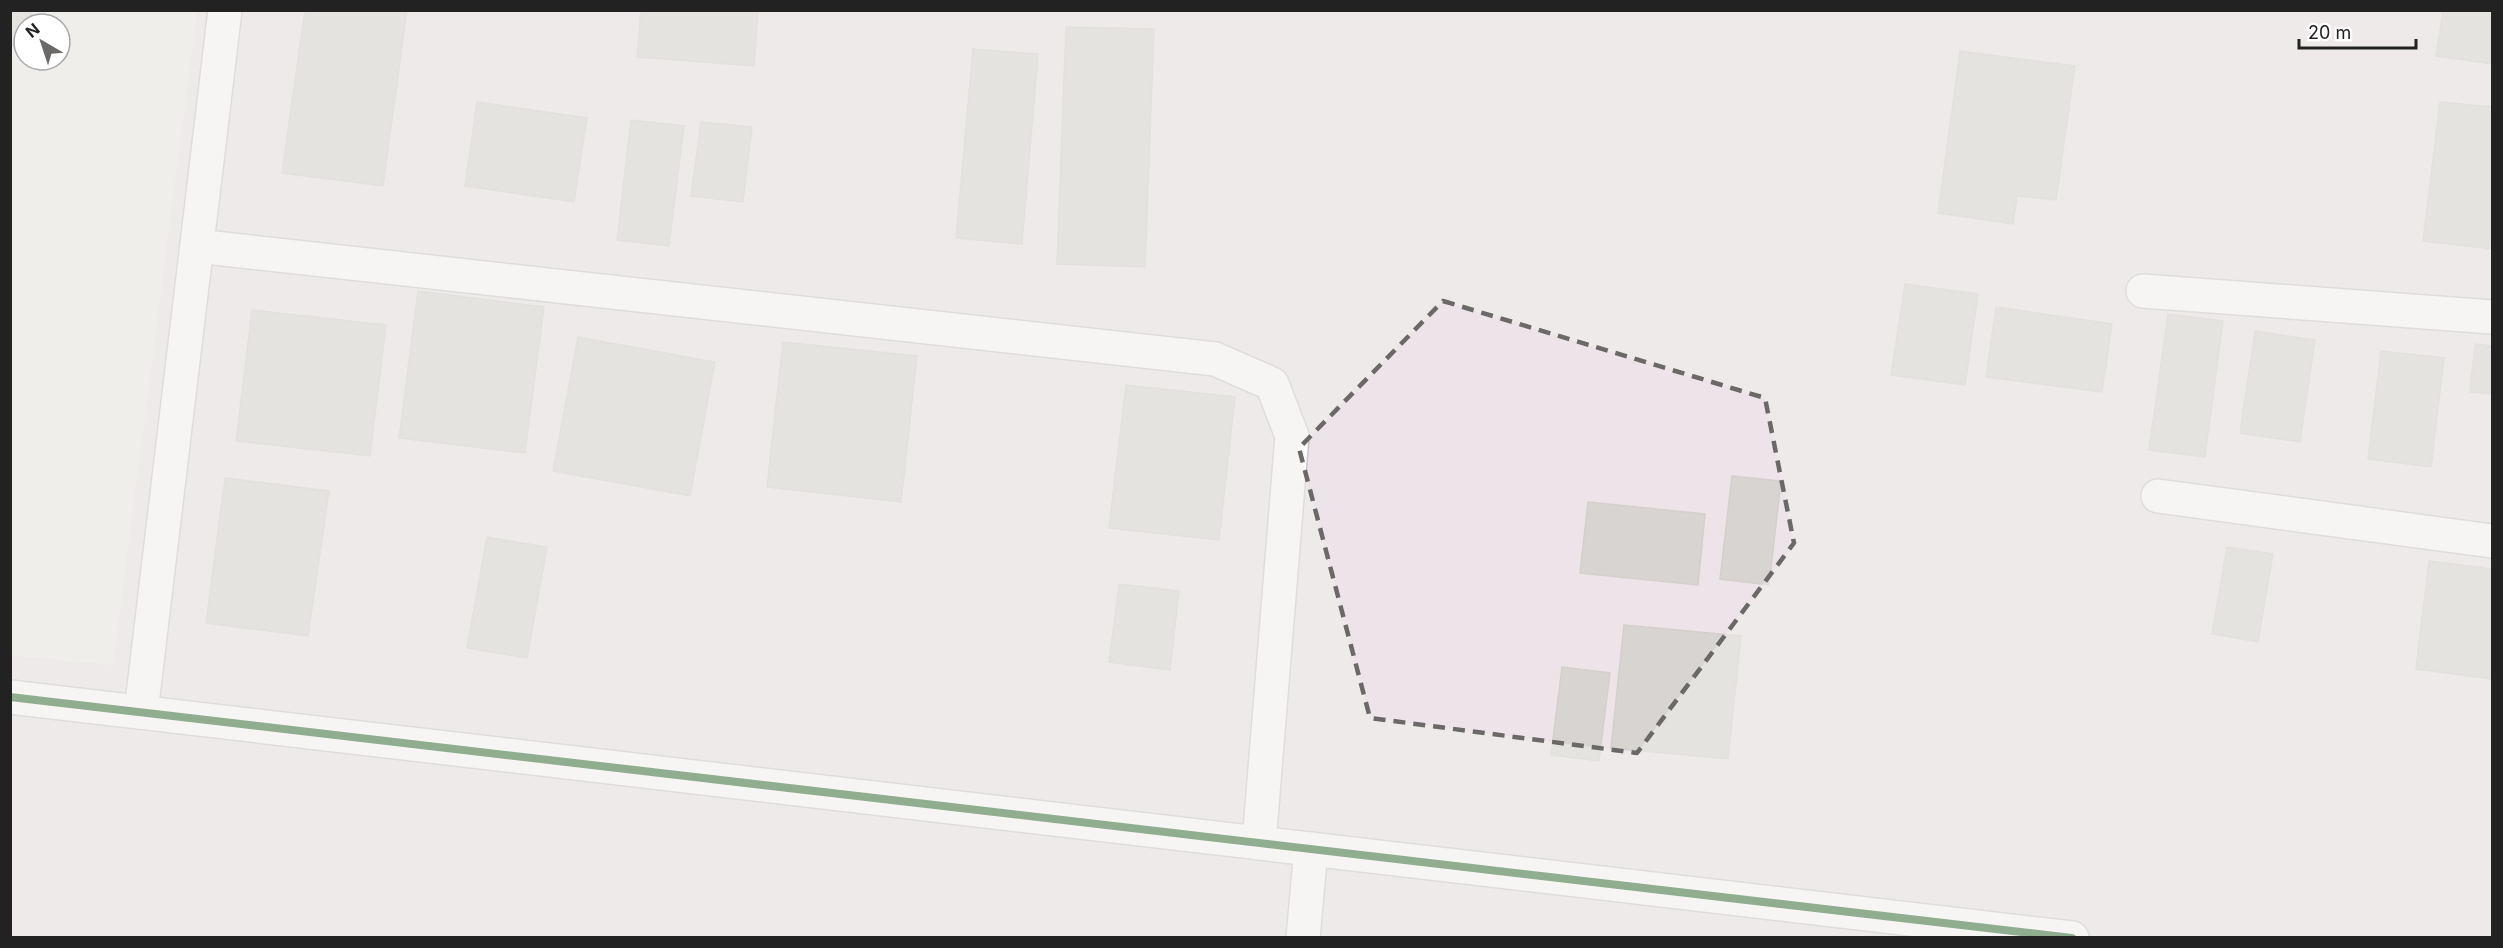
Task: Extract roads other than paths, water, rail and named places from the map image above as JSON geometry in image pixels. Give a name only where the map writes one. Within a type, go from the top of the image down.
[{"type":"street","points":[[141,712],[225,10]]},
{"type":"street","points":[[197,246],[1215,359],[1272,384],[1292,436],[1259,843]]},
{"type":"street","points":[[2143,291],[2493,317]]},
{"type":"street","points":[[2158,496],[2493,541]]},
{"type":"street","points":[[10,697],[2059,937]]},
{"type":"street","points":[[1303,938],[1311,849]]}]
